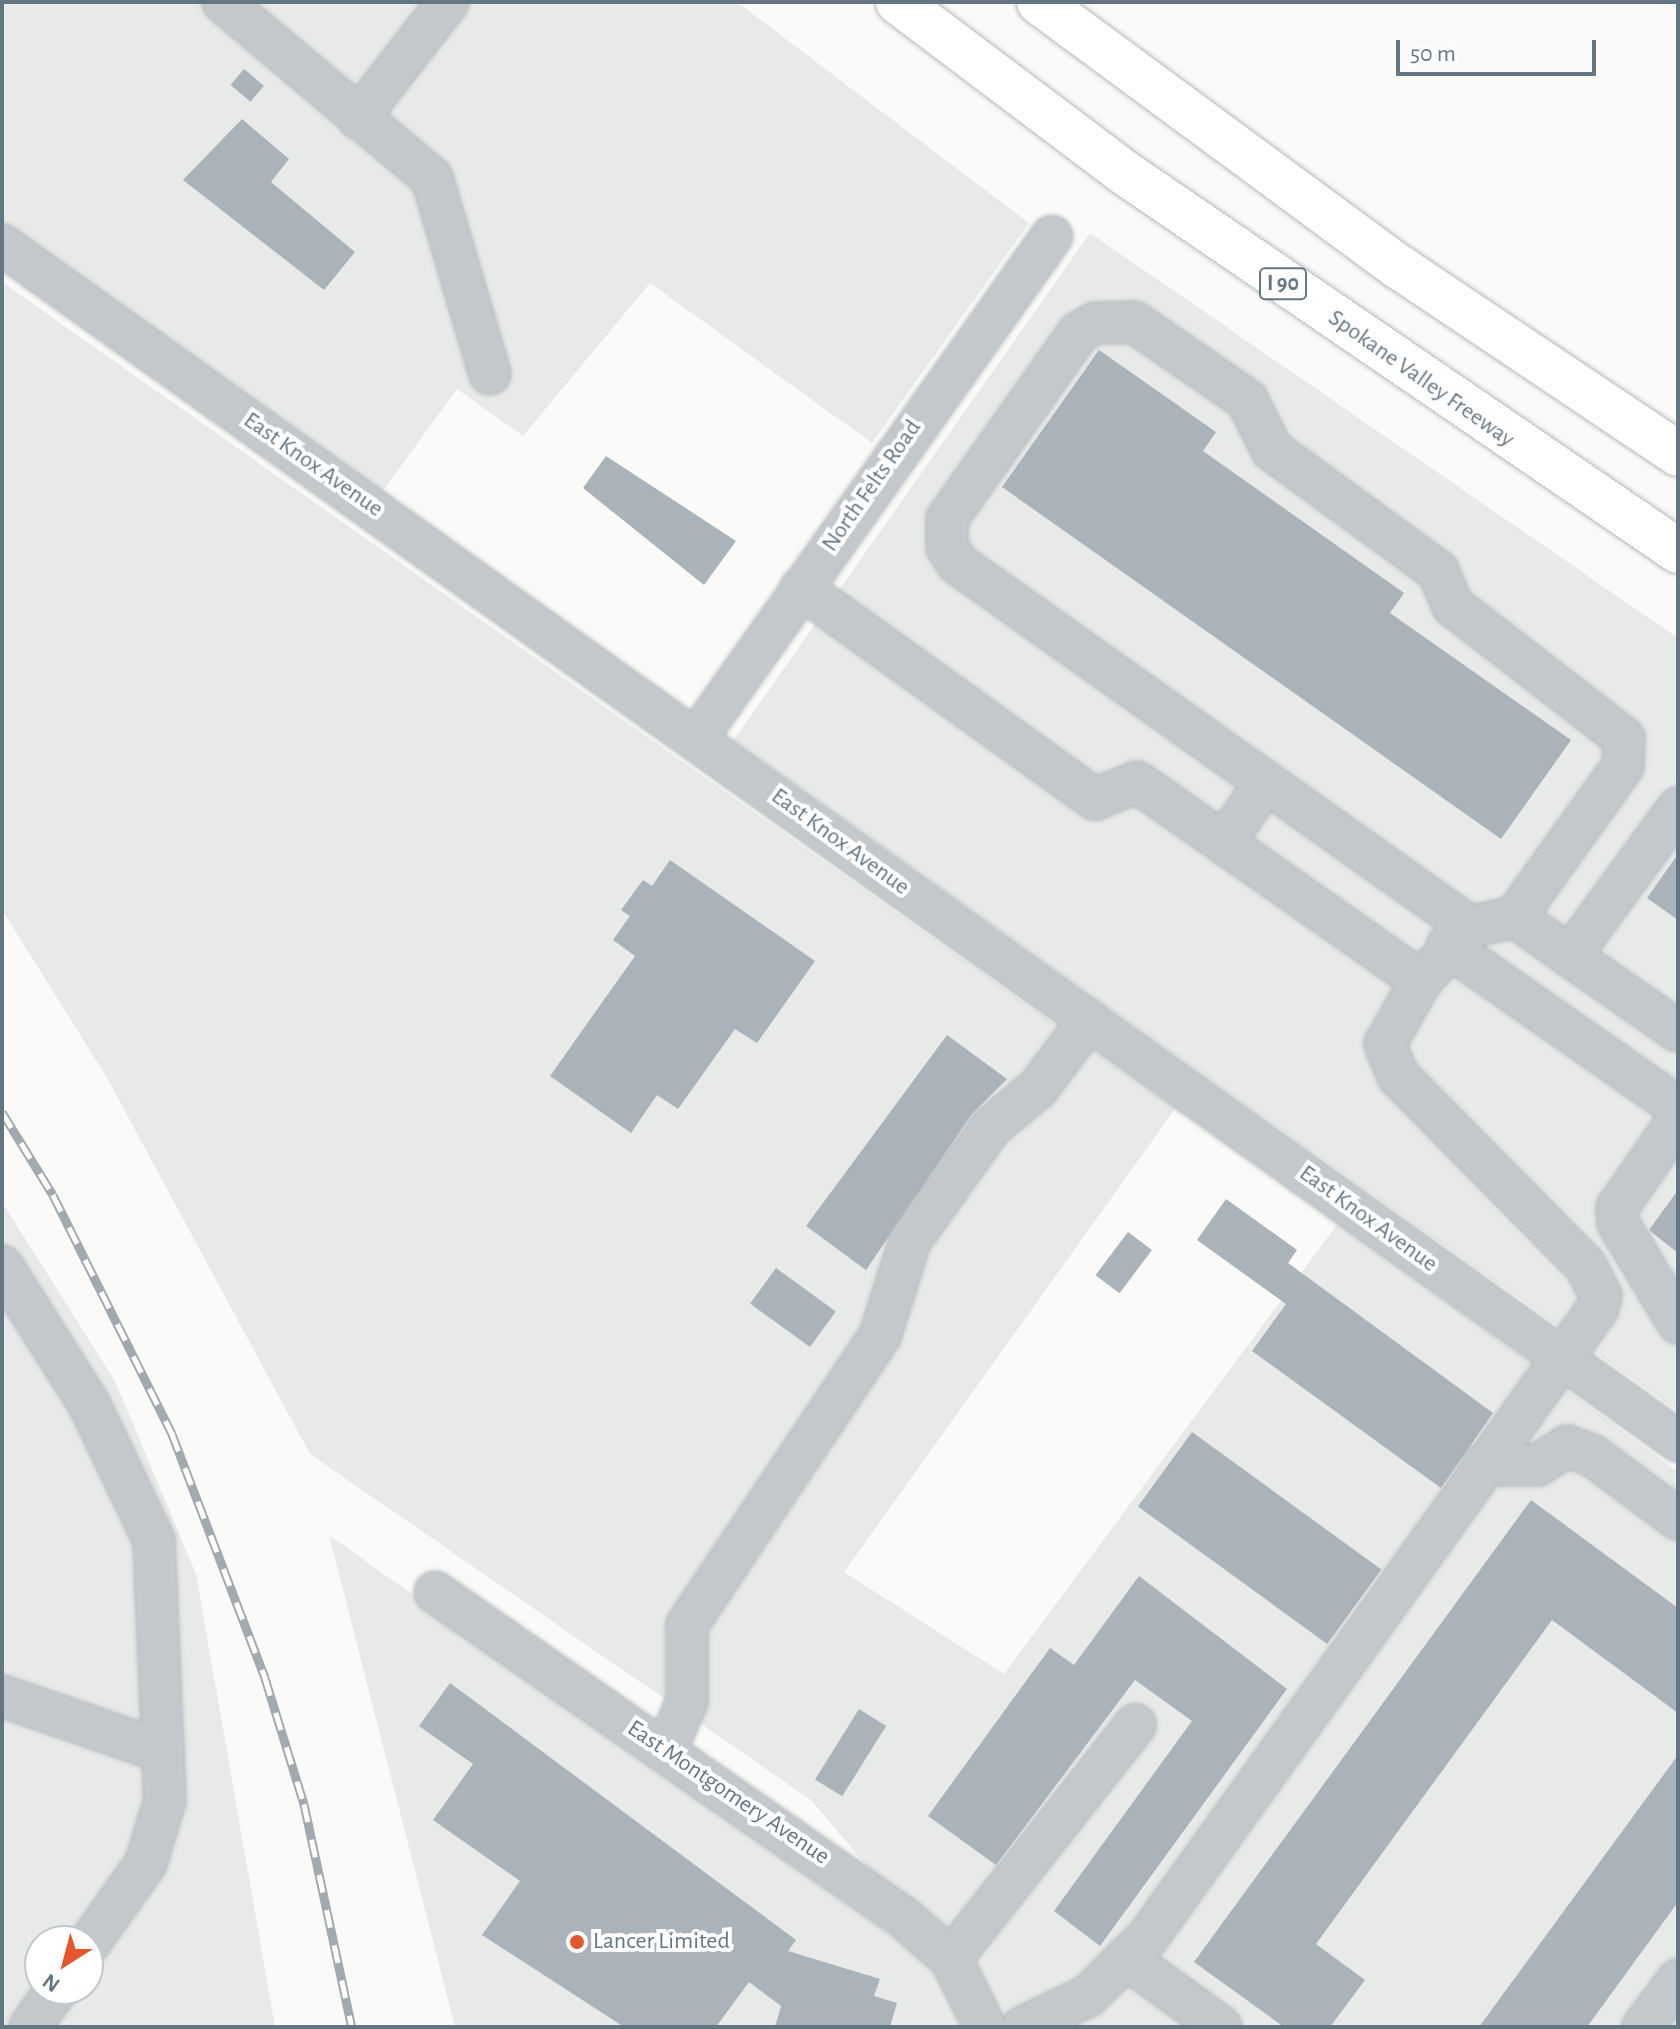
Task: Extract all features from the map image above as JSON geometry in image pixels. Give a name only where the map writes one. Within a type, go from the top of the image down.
[{"type":"highway","name":"Spokane Valley Freeway","points":[[898,2],[1125,173],[1678,551]]},
{"type":"highway","points":[[1039,2],[1399,267],[1678,454]]},
{"type":"street","points":[[223,2],[432,178],[490,374]]},
{"type":"street","points":[[358,118],[448,2]]},
{"type":"street","name":"North Felts Road","points":[[696,739],[1052,236]]},
{"type":"street","name":"East Knox Avenue","points":[[2,245],[1678,1441]]},
{"type":"street","points":[[1023,2027],[1088,1996],[1126,1958],[1482,1465],[1564,1360],[1598,1308],[1597,1284],[1387,1059],[1390,1027],[1421,981],[1458,936],[1515,917],[1623,766],[1624,738],[1453,606],[1438,571],[1272,450],[1247,400],[1134,322],[1095,323],[1078,333],[947,519],[947,547],[958,564],[1266,782],[1458,936],[1678,1107]]},
{"type":"street","points":[[801,588],[1095,799],[1137,782],[1421,981]]},
{"type":"street","points":[[1224,843],[1266,782]]},
{"type":"street","points":[[1570,956],[1678,808]]},
{"type":"street","points":[[1515,917],[1678,1031]]},
{"type":"street","points":[[666,1750],[687,1701],[687,1625],[880,1336],[910,1241],[991,1127],[1038,1088],[1089,1020]]},
{"type":"street","points":[[1678,1120],[1617,1208],[1618,1223],[1678,1323]]},
{"type":"street","points":[[2,1266],[89,1404],[154,1540],[165,1800],[155,1842],[101,1925]]},
{"type":"street","points":[[1482,1465],[1538,1465],[1567,1446],[1593,1456],[1678,1519]]},
{"type":"street","name":"East Montgomery Avenue","points":[[435,1592],[858,1882],[951,1959],[985,2027]]},
{"type":"street","points":[[2,1696],[164,1752]]},
{"type":"street","points":[[951,1959],[1135,1725]]},
{"type":"street","points":[[1126,1958],[1221,2027]]},
{"type":"street","points":[[1643,2027],[1678,1980]]},
{"type":"street","points":[[30,2027],[46,2005]]},
{"type":"shaded area","points":[[2,2],[737,2],[1029,223],[872,443],[650,283],[523,436],[457,389],[382,492],[2,223]]},
{"type":"shaded area","points":[[1090,233],[1678,638],[1678,1411],[733,741]]},
{"type":"shaded area","points":[[2,282],[1175,1109],[844,1572],[1004,1674],[1339,1222],[1678,1472],[1678,2027],[1004,2027],[811,1800],[310,1454],[106,1076],[2,910]]},
{"type":"shaded area","points":[[2,1202],[115,1381],[196,1574],[275,2027],[2,2027]]},
{"type":"shaded area","points":[[329,1535],[920,1956],[947,1989],[961,2027],[455,2027]]},
{"type":"building","points":[[244,69],[264,86],[250,102],[231,85]]},
{"type":"building","points":[[242,119],[289,159],[271,182],[355,252],[324,290],[183,180]]},
{"type":"building","points":[[1099,350],[1216,432],[1203,451],[1404,593],[1390,613],[1571,740],[1501,839],[1002,487]]},
{"type":"building","points":[[606,456],[736,541],[704,585],[583,488]]},
{"type":"building","points":[[1678,854],[1678,920],[1647,898]]},
{"type":"building","points":[[670,860],[815,961],[757,1043],[735,1029],[678,1109],[657,1095],[631,1133],[550,1076],[635,956],[613,940],[630,916],[621,910],[643,880],[652,886]]},
{"type":"building","points":[[947,1035],[1007,1079],[972,1114],[866,1270],[806,1226]]},
{"type":"building","points":[[1678,1190],[1678,1253],[1649,1230]]},
{"type":"building","points":[[1226,1199],[1297,1250],[1288,1263],[1493,1413],[1441,1488],[1252,1351],[1286,1304],[1197,1240]]},
{"type":"building","points":[[1128,1232],[1152,1250],[1119,1293],[1096,1275]]},
{"type":"building","points":[[776,1268],[836,1311],[810,1347],[750,1304]]},
{"type":"building","points":[[1192,1432],[1381,1570],[1327,1644],[1138,1506]]},
{"type":"building","points":[[1531,1500],[1678,1608],[1678,1713],[1552,1620],[1316,1944],[1365,1980],[1330,2027],[1284,2027],[1194,1962]]},
{"type":"building","points":[[1139,1576],[1287,1689],[1100,1946],[1054,1911],[1192,1721],[1135,1680],[996,1865],[928,1816],[1050,1648],[1074,1665]]},
{"type":"building","points":[[450,1683],[796,1940],[788,1951],[880,1979],[874,1996],[897,2003],[890,2027],[775,2027],[781,2006],[749,1982],[716,2027],[624,2027],[482,1935],[520,1881],[433,1820],[473,1764],[419,1726]]},
{"type":"building","points":[[859,1709],[886,1726],[842,1796],[815,1779]]},
{"type":"building","points":[[1678,1755],[1678,1902],[1587,2027],[1479,2027]]},
{"type":"railway","points":[[2,1112],[53,1195],[172,1434],[265,1678],[304,1804],[352,2027]]},
{"type":"place","name":"Lancer Limited","points":[[577,1942]]}]
